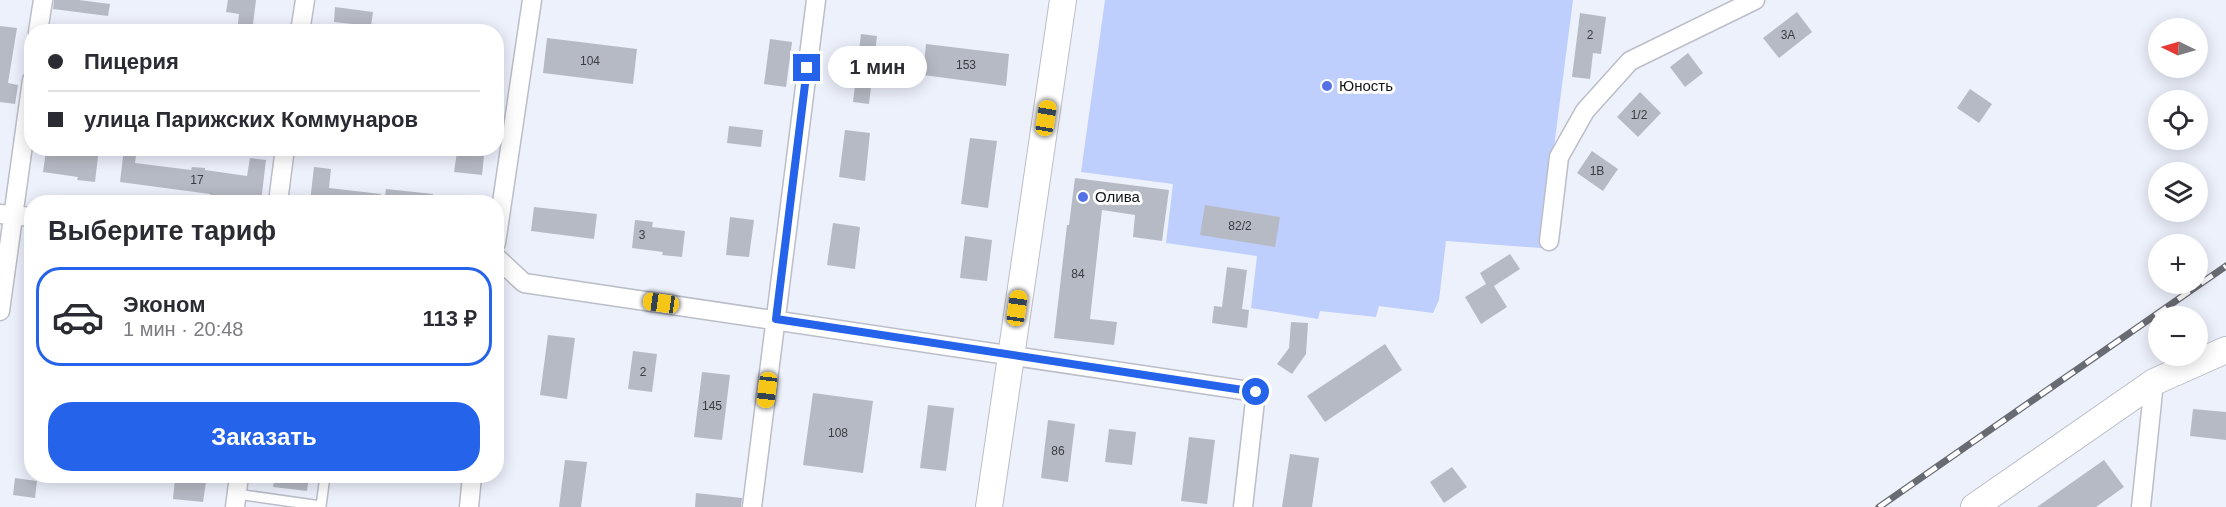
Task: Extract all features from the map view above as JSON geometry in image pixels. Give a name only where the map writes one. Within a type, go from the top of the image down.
[{"type":"street","points":[[39,24],[43,0]]},
{"type":"street","points":[[301,24],[304,0]]},
{"type":"street","points":[[503,195],[532,0]]},
{"type":"street","points":[[752,507],[816,0]]},
{"type":"street","points":[[989,507],[1063,0]]},
{"type":"street","points":[[1549,241],[1559,157],[1585,111],[1630,61],[1755,0]]},
{"type":"street","points":[[0,311],[6,216],[24,122]]},
{"type":"street","points":[[279,195],[284,156]]},
{"type":"street","points":[[6,216],[24,217]]},
{"type":"street","points":[[504,264],[524,283],[1256,392],[1243,507]]},
{"type":"street","points":[[1974,507],[2154,382],[2226,350]]},
{"type":"street","points":[[2141,507],[2154,382]]},
{"type":"street","points":[[236,501],[238,483]]},
{"type":"street","points":[[469,507],[471,483]]},
{"type":"lane","points":[[236,501],[321,506],[324,483]]},
{"type":"shaded area","name":"Юность","points":[[1105,0],[1573,0],[1541,248],[1446,241],[1439,300],[1433,313],[1379,306],[1376,317],[1320,311],[1318,319],[1251,308],[1257,256],[1166,243],[1173,184],[1081,172]]},
{"type":"building","points":[[54,0],[110,4],[108,16],[53,9]]},
{"type":"building","points":[[228,0],[256,0],[253,24],[238,24],[239,14],[226,12]]},
{"type":"building","points":[[335,7],[373,12],[371,24],[334,22]]},
{"type":"building","points":[[1797,12],[1812,32],[1779,58],[1763,38]]},
{"type":"building","points":[[1580,13],[1606,17],[1601,54],[1593,53],[1590,79],[1572,77]]},
{"type":"building","points":[[0,26],[17,28],[8,83],[18,85],[15,104],[0,102]]},
{"type":"building","points":[[861,34],[877,36],[869,104],[853,102]]},
{"type":"building","points":[[547,38],[637,49],[633,84],[543,73]]},
{"type":"building","points":[[770,39],[792,42],[786,87],[764,84]]},
{"type":"building","points":[[926,44],[1009,54],[1006,86],[923,75]]},
{"type":"building","points":[[1688,53],[1703,73],[1685,87],[1670,67]]},
{"type":"building","points":[[1970,89],[1992,104],[1979,123],[1957,108]]},
{"type":"building","points":[[1640,92],[1661,113],[1638,137],[1617,117]]},
{"type":"building","points":[[729,126],[763,130],[761,147],[727,143]]},
{"type":"building","points":[[845,130],[870,133],[865,181],[839,177]]},
{"type":"building","points":[[970,138],[997,141],[988,208],[961,204]]},
{"type":"building","points":[[1592,151],[1618,169],[1603,191],[1577,173]]},
{"type":"building","points":[[45,156],[98,156],[95,182],[43,172]]},
{"type":"building","points":[[123,156],[136,156],[135,163],[191,170],[192,167],[205,168],[205,170],[247,176],[250,158],[266,160],[262,195],[210,195],[120,182]]},
{"type":"building","points":[[456,156],[484,156],[482,175],[454,172]]},
{"type":"building","points":[[314,167],[331,169],[329,188],[381,194],[381,195],[311,195]]},
{"type":"building","points":[[1075,178],[1169,190],[1162,241],[1133,237],[1135,215],[1102,210],[1090,319],[1117,322],[1114,345],[1054,338],[1067,225],[1069,225]]},
{"type":"building","points":[[386,189],[433,194],[433,195],[385,195]]},
{"type":"building","points":[[1205,205],[1280,217],[1275,247],[1200,235]]},
{"type":"building","points":[[534,207],[597,214],[594,239],[531,231]]},
{"type":"building","points":[[730,217],[754,220],[749,257],[726,255]]},
{"type":"building","points":[[635,220],[653,222],[652,227],[685,231],[682,257],[632,248]]},
{"type":"building","points":[[833,223],[860,227],[855,269],[827,265]]},
{"type":"building","points":[[965,236],[992,240],[987,281],[960,278]]},
{"type":"building","points":[[1510,254],[1520,269],[1494,286],[1507,307],[1481,324],[1465,297],[1486,284],[1480,273]]},
{"type":"building","points":[[1227,267],[1247,270],[1242,309],[1249,310],[1247,328],[1212,323],[1214,306],[1222,307]]},
{"type":"building","points":[[1291,322],[1308,323],[1306,354],[1292,374],[1277,364],[1289,348]]},
{"type":"building","points":[[548,335],[575,338],[567,399],[540,395]]},
{"type":"building","points":[[1385,344],[1402,370],[1325,422],[1307,396]]},
{"type":"building","points":[[633,351],[657,354],[652,392],[628,389]]},
{"type":"building","points":[[702,372],[730,375],[722,440],[694,437]]},
{"type":"building","points":[[813,393],[873,401],[863,473],[803,465]]},
{"type":"building","points":[[928,405],[954,408],[946,471],[920,468]]},
{"type":"building","points":[[2193,409],[2226,412],[2226,440],[2190,436]]},
{"type":"building","points":[[1048,420],[1075,424],[1068,482],[1041,478]]},
{"type":"building","points":[[1109,429],[1136,432],[1132,465],[1105,462]]},
{"type":"building","points":[[1189,437],[1215,440],[1207,504],[1181,501]]},
{"type":"building","points":[[1290,454],[1319,458],[1312,507],[1282,507]]},
{"type":"building","points":[[565,460],[587,462],[581,507],[559,507]]},
{"type":"building","points":[[2104,460],[2124,487],[2096,507],[2037,507]]},
{"type":"building","points":[[1452,467],[1467,487],[1444,503],[1430,482]]},
{"type":"building","points":[[15,478],[24,479],[24,483],[37,483],[35,498],[13,495]]},
{"type":"building","points":[[175,483],[206,483],[203,502],[173,499]]},
{"type":"building","points":[[274,483],[308,483],[307,491],[273,487]]},
{"type":"building","points":[[696,493],[742,498],[741,507],[695,507]]},
{"type":"railway","points":[[1879,507],[2226,266]]},
{"type":"place","name":"Юность","points":[[1327,86]]},
{"type":"place","name":"Олива","points":[[1083,197]]},
{"type":"route","points":[[807,68],[776,319],[1256,392]]}]
